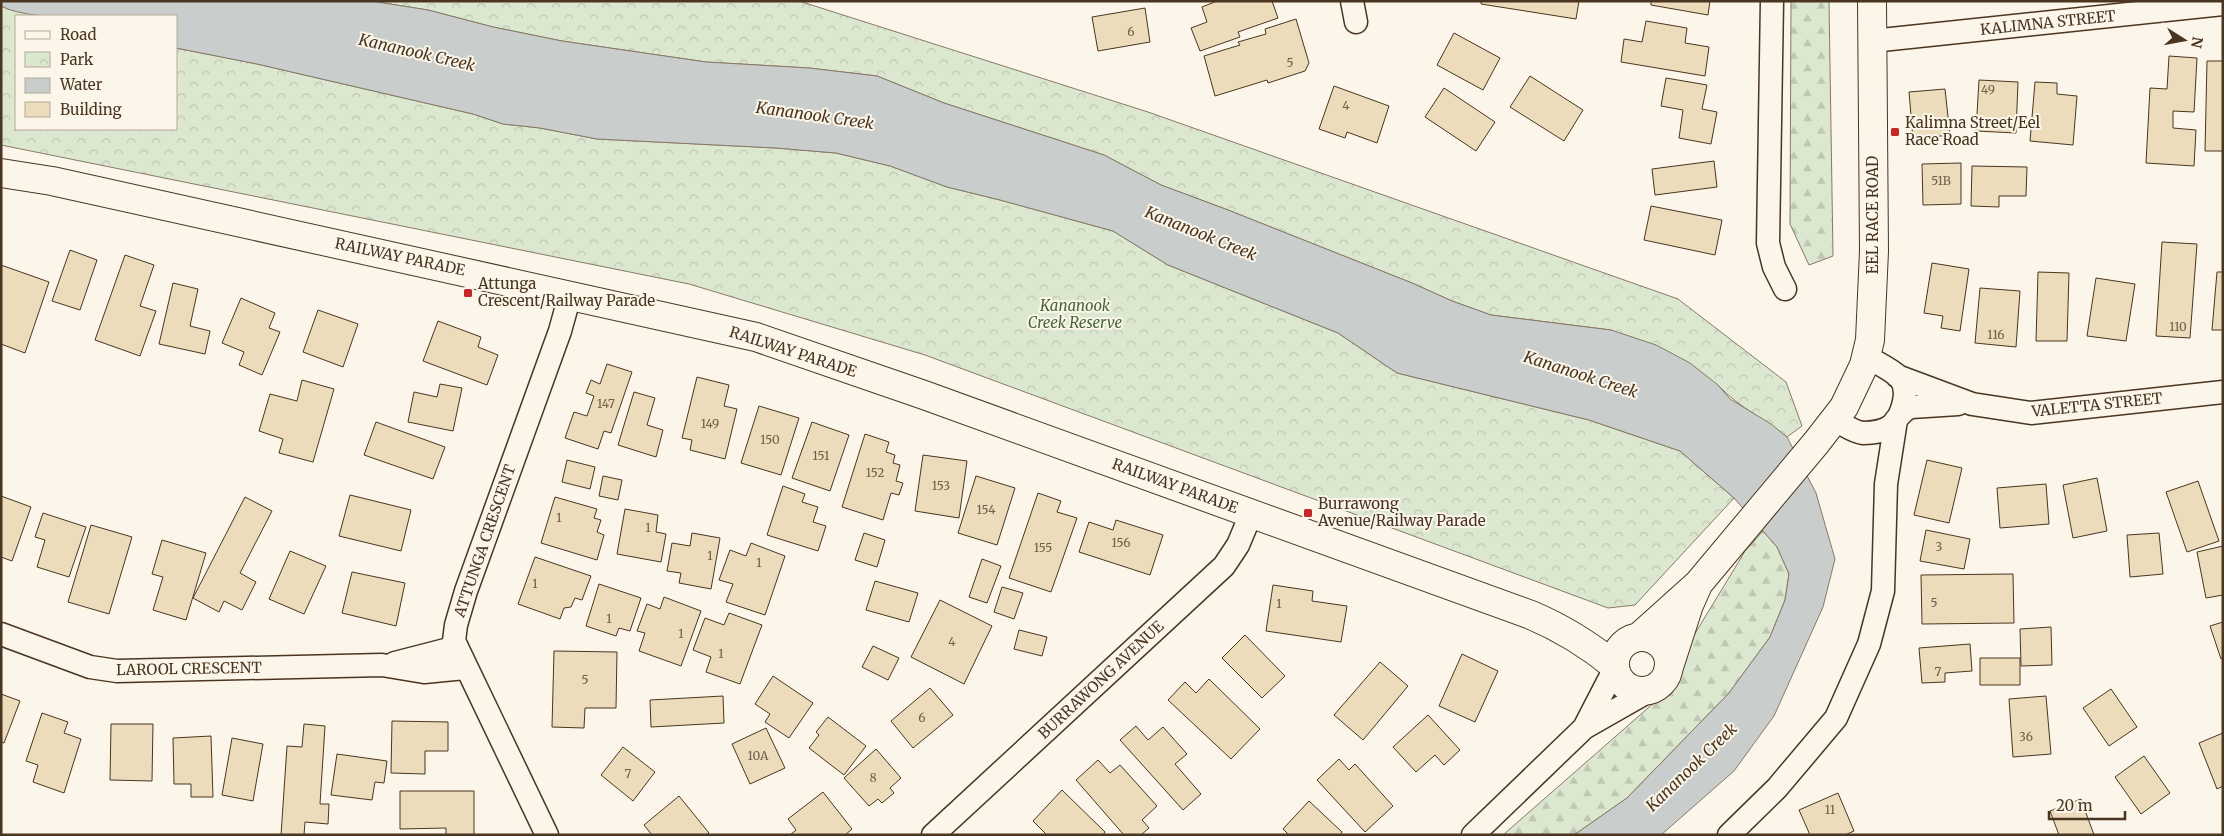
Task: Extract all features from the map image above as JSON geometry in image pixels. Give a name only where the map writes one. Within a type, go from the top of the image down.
[{"type":"street","points":[[1772,1],[1768,242],[1774,268],[1785,289]]},
{"type":"street","name":"EEL RACE ROAD","points":[[1615,667],[1615,660],[1620,649],[1636,638],[1698,584],[1729,544],[1816,442],[1846,425],[1856,384],[1867,357],[1870,334],[1874,251],[1872,1]]},
{"type":"street","name":"KALIMNA STREET","points":[[1872,41],[2223,4]]},
{"type":"street","name":"RAILWAY PARADE","points":[[1,173],[82,188],[756,337],[1558,626],[1655,640],[1664,648],[1668,659],[1662,678],[1645,691],[1634,690],[1620,679],[1615,667],[1591,647],[1558,626]]},
{"type":"street","name":"ATTUNGA CRESCENT","points":[[547,835],[465,668],[454,641],[456,625],[466,591],[560,331],[570,295]]},
{"type":"street","name":"VALETTA STREET","points":[[1867,357],[1897,376],[1972,404],[2023,413],[2039,413],[2223,392]]},
{"type":"street","points":[[1729,835],[1777,788],[1836,718],[1865,652],[1883,591],[1886,484],[1897,418],[1904,398],[1903,384],[1897,376]]},
{"type":"street","name":"VALETTA STREET","points":[[1897,418],[1905,410],[1915,406],[1972,404]]},
{"type":"street","points":[[1846,425],[1879,431],[1891,426],[1897,418]]},
{"type":"street","points":[[1846,425],[1867,435],[1875,444],[1880,456],[1886,484]]},
{"type":"street","name":"BURRAWONG AVENUE","points":[[933,835],[1224,566],[1238,545],[1251,514]]},
{"type":"street","name":"EEL RACE ROAD","points":[[1662,678],[1698,584]]},
{"type":"street","name":"LAROOL CRESCENT","points":[[1,634],[90,667],[117,671],[382,665],[424,672],[465,668]]},
{"type":"street","name":"LAROOL CRESCENT","points":[[382,665],[457,646]]},
{"type":"street","points":[[1584,728],[1615,667]]},
{"type":"street","points":[[1473,835],[1584,728],[1662,678]]},
{"type":"green space","points":[[371,1],[799,1],[1148,112],[1678,299],[1786,382],[1802,426],[1787,437],[1734,400],[1718,385],[1611,330],[1491,315],[1161,185],[1104,155],[944,103],[877,76],[809,68],[706,62],[562,41],[493,27],[428,10]]},
{"type":"green space","points":[[1791,1],[1829,1],[1833,256],[1809,265],[1790,224]]},
{"type":"green space","name":"Kananook Creek Reserve","points":[[1,6],[41,15],[15,15],[15,130],[178,130],[178,48],[257,64],[473,114],[503,124],[540,128],[597,139],[836,153],[890,166],[947,187],[1113,231],[1168,265],[1338,333],[1397,373],[1589,420],[1680,451],[1734,498],[1635,605],[1608,608],[925,355],[689,284],[1,145]]},
{"type":"green space","points":[[1763,531],[1777,547],[1789,574],[1785,600],[1770,637],[1729,693],[1627,798],[1574,835],[1503,835],[1664,694],[1691,640],[1745,551]]},
{"type":"water","name":"Kananook Creek","points":[[1,1],[371,1],[428,10],[493,27],[562,41],[706,62],[809,68],[877,76],[944,103],[1104,155],[1161,185],[1491,315],[1611,330],[1656,345],[1690,363],[1718,385],[1730,399],[1771,424],[1787,437],[1816,493],[1835,559],[1823,607],[1774,716],[1734,771],[1661,835],[1574,835],[1627,798],[1729,693],[1770,637],[1785,600],[1789,574],[1777,547],[1734,498],[1680,451],[1589,420],[1397,373],[1338,333],[1168,265],[1113,231],[947,187],[890,166],[836,153],[597,139],[540,128],[503,124],[473,114],[257,64],[178,48],[178,15],[36,15],[16,12],[1,6]]},
{"type":"building","points":[[1217,1],[1272,1],[1278,18],[1238,32],[1240,37],[1200,51],[1191,28],[1207,22],[1202,7]]},
{"type":"building","points":[[1481,1],[1579,1],[1576,19],[1481,4]]},
{"type":"building","points":[[1651,1],[1710,1],[1708,15],[1651,5]]},
{"type":"building","points":[[1145,8],[1150,42],[1098,51],[1092,17]]},
{"type":"building","points":[[1296,19],[1309,63],[1305,71],[1268,83],[1267,80],[1215,96],[1204,56],[1240,45],[1238,42],[1266,34],[1265,29]]},
{"type":"building","points":[[1646,21],[1687,28],[1685,43],[1709,47],[1705,76],[1621,62],[1624,39],[1642,42]]},
{"type":"building","points":[[1454,33],[1500,58],[1483,90],[1437,65]]},
{"type":"building","points":[[2169,56],[2197,58],[2194,112],[2173,111],[2173,128],[2196,130],[2194,166],[2146,163],[2150,88],[2167,89]]},
{"type":"building","points":[[2207,61],[2223,61],[2223,151],[2205,151]]},
{"type":"building","points":[[1530,76],[1583,110],[1564,141],[1510,107]]},
{"type":"building","points":[[1666,78],[1707,85],[1702,109],[1717,112],[1711,144],[1679,138],[1683,110],[1661,106]]},
{"type":"building","points":[[1979,80],[2018,82],[2016,133],[1976,131]]},
{"type":"building","points":[[2035,82],[2057,83],[2057,94],[2077,96],[2073,145],[2030,141]]},
{"type":"building","points":[[1334,86],[1389,106],[1377,143],[1347,132],[1345,138],[1319,129]]},
{"type":"building","points":[[1444,88],[1495,122],[1476,151],[1425,117]]},
{"type":"building","points":[[1945,89],[1950,135],[1913,139],[1909,92]]},
{"type":"building","points":[[1714,161],[1717,187],[1655,195],[1652,169]]},
{"type":"building","points":[[1961,163],[1961,204],[1923,205],[1922,164]]},
{"type":"building","points":[[1972,166],[2027,167],[2026,196],[1999,196],[1999,207],[1971,206]]},
{"type":"building","points":[[1651,206],[1722,220],[1715,255],[1644,240]]},
{"type":"building","points":[[2162,242],[2197,244],[2190,338],[2156,336]]},
{"type":"building","points":[[70,250],[97,260],[80,310],[52,301]]},
{"type":"building","points":[[125,255],[154,265],[140,306],[156,311],[140,356],[95,340]]},
{"type":"building","points":[[1932,263],[1969,269],[1960,331],[1941,328],[1943,316],[1924,313]]},
{"type":"building","points":[[1,265],[49,282],[25,353],[1,344]]},
{"type":"building","points":[[2038,272],[2069,273],[2067,341],[2036,341]]},
{"type":"building","points":[[2217,272],[2223,272],[2223,330],[2212,330]]},
{"type":"building","points":[[2096,278],[2135,284],[2126,341],[2087,336]]},
{"type":"building","points":[[173,283],[198,289],[190,326],[210,331],[205,354],[159,344]]},
{"type":"building","points":[[1980,288],[2020,291],[2016,347],[1975,343]]},
{"type":"building","points":[[241,298],[275,313],[269,328],[280,332],[262,375],[239,365],[244,352],[222,343]]},
{"type":"building","points":[[318,310],[358,324],[343,367],[303,352]]},
{"type":"building","points":[[438,321],[481,337],[478,347],[498,355],[487,385],[423,361]]},
{"type":"building","points":[[607,364],[632,372],[611,433],[604,431],[598,449],[565,438],[574,412],[587,416],[594,396],[586,393],[591,380],[600,384]]},
{"type":"building","points":[[697,377],[729,385],[724,406],[737,409],[725,459],[690,450],[692,440],[682,438]]},
{"type":"building","points":[[302,380],[334,389],[313,462],[279,453],[283,439],[259,431],[270,394],[297,401]]},
{"type":"building","points":[[440,384],[462,388],[453,431],[408,422],[414,392],[437,397]]},
{"type":"building","points":[[634,392],[655,398],[647,425],[663,430],[656,457],[618,445]]},
{"type":"building","points":[[759,406],[799,418],[781,475],[741,463]]},
{"type":"building","points":[[376,422],[445,447],[433,479],[364,455]]},
{"type":"building","points":[[812,422],[849,435],[830,491],[792,478]]},
{"type":"building","points":[[865,434],[889,442],[886,452],[895,455],[893,463],[900,465],[896,481],[903,483],[899,495],[891,493],[883,520],[842,507]]},
{"type":"building","points":[[923,455],[967,461],[959,518],[915,511]]},
{"type":"building","points":[[567,460],[595,467],[590,489],[562,482]]},
{"type":"building","points":[[1927,460],[1962,468],[1949,523],[1914,515]]},
{"type":"building","points":[[603,476],[622,480],[618,500],[599,496]]},
{"type":"building","points":[[976,476],[1015,488],[997,545],[958,533]]},
{"type":"building","points":[[2097,478],[2107,531],[2073,538],[2063,485]]},
{"type":"building","points":[[2198,481],[2219,541],[2187,552],[2166,492]]},
{"type":"building","points":[[2046,484],[2049,524],[2000,528],[1997,488]]},
{"type":"building","points":[[783,486],[805,494],[802,502],[818,507],[813,522],[826,526],[818,551],[767,535]]},
{"type":"building","points":[[1038,493],[1061,501],[1057,512],[1077,518],[1051,592],[1009,578]]},
{"type":"building","points":[[350,495],[411,510],[401,551],[339,536]]},
{"type":"building","points":[[1,496],[31,507],[12,561],[1,557]]},
{"type":"building","points":[[245,497],[272,511],[240,573],[256,582],[242,610],[224,601],[219,612],[193,598]]},
{"type":"building","points":[[555,497],[597,509],[594,518],[601,520],[597,532],[604,535],[597,560],[541,543]]},
{"type":"building","points":[[625,509],[658,515],[656,532],[666,534],[661,562],[617,554]]},
{"type":"building","points":[[43,513],[86,527],[69,577],[37,567],[45,540],[35,537]]},
{"type":"building","points":[[1116,520],[1163,535],[1150,575],[1079,552],[1089,522],[1113,530]]},
{"type":"building","points":[[91,525],[132,537],[109,614],[68,602]]},
{"type":"building","points":[[1926,530],[1970,539],[1964,569],[1920,561]]},
{"type":"building","points":[[692,533],[720,538],[711,589],[679,583],[681,573],[667,571],[672,543],[690,546]]},
{"type":"building","points":[[864,533],[885,540],[877,567],[855,560]]},
{"type":"building","points":[[2159,533],[2163,574],[2130,577],[2127,535]]},
{"type":"building","points":[[162,540],[206,553],[186,620],[153,610],[163,577],[152,574]]},
{"type":"building","points":[[751,543],[785,556],[765,615],[726,602],[733,584],[719,580],[730,550],[746,556]]},
{"type":"building","points":[[2223,546],[2223,595],[2206,598],[2197,552]]},
{"type":"building","points":[[290,551],[326,566],[304,614],[269,599]]},
{"type":"building","points":[[535,557],[591,576],[582,600],[575,598],[571,607],[564,608],[560,619],[518,604]]},
{"type":"building","points":[[982,559],[1001,566],[987,603],[969,597]]},
{"type":"building","points":[[352,572],[405,583],[396,626],[342,613]]},
{"type":"building","points":[[2013,574],[2014,623],[1922,624],[1921,575]]},
{"type":"building","points":[[875,581],[918,593],[909,622],[866,610]]},
{"type":"building","points":[[599,584],[641,598],[630,631],[619,628],[616,636],[586,626]]},
{"type":"building","points":[[1273,585],[1313,591],[1312,601],[1347,606],[1341,642],[1266,631]]},
{"type":"building","points":[[1002,587],[1023,593],[1014,619],[994,612]]},
{"type":"building","points":[[664,597],[701,611],[681,666],[639,651],[645,633],[637,631],[647,604],[660,609]]},
{"type":"building","points":[[940,600],[992,626],[964,684],[911,657]]},
{"type":"building","points":[[729,613],[762,625],[740,684],[706,672],[711,657],[693,650],[705,618],[724,625]]},
{"type":"building","points":[[2223,622],[2223,658],[2221,659],[2210,626]]},
{"type":"building","points":[[2051,627],[2052,665],[2021,666],[2020,629]]},
{"type":"building","points":[[1019,630],[1047,637],[1042,656],[1014,649]]},
{"type":"building","points":[[1245,635],[1285,676],[1262,698],[1222,658]]},
{"type":"building","points":[[1970,644],[1972,671],[1945,673],[1945,682],[1922,683],[1919,648]]},
{"type":"building","points":[[873,646],[899,658],[888,680],[862,667]]},
{"type":"building","points":[[554,651],[617,652],[616,708],[585,708],[584,728],[552,727]]},
{"type":"building","points":[[1462,654],[1498,671],[1475,722],[1439,706]]},
{"type":"building","points":[[1980,658],[2020,658],[2020,685],[1980,685]]},
{"type":"building","points":[[1380,662],[1408,686],[1363,740],[1334,715]]},
{"type":"building","points":[[773,676],[813,703],[789,738],[765,722],[770,714],[755,704]]},
{"type":"building","points":[[1209,679],[1260,729],[1231,759],[1168,700],[1185,682],[1196,693]]},
{"type":"building","points":[[930,688],[953,715],[913,748],[891,721]]},
{"type":"building","points":[[2111,689],[2137,727],[2109,746],[2083,708]]},
{"type":"building","points":[[1,694],[20,701],[4,743],[1,742]]},
{"type":"building","points":[[723,696],[724,723],[651,727],[650,700]]},
{"type":"building","points":[[2046,696],[2051,754],[2013,757],[2009,699]]},
{"type":"building","points":[[42,713],[68,722],[64,733],[81,739],[64,793],[33,782],[38,765],[26,761]]},
{"type":"building","points":[[1428,715],[1460,750],[1444,765],[1435,755],[1416,772],[1393,747]]},
{"type":"building","points":[[828,717],[866,746],[844,775],[809,748],[819,735],[816,732]]},
{"type":"building","points":[[392,721],[448,722],[448,751],[425,751],[425,774],[391,773]]},
{"type":"building","points":[[111,724],[153,724],[152,781],[110,780]]},
{"type":"building","points":[[304,724],[325,726],[320,804],[329,804],[328,824],[305,822],[304,835],[281,835],[287,746],[302,747]]},
{"type":"building","points":[[1136,726],[1148,740],[1163,727],[1187,754],[1175,764],[1201,794],[1183,810],[1120,740]]},
{"type":"building","points":[[766,728],[785,768],[750,784],[732,744]]},
{"type":"building","points":[[2223,733],[2223,786],[2217,789],[2199,743]]},
{"type":"building","points":[[211,736],[213,797],[191,797],[191,784],[174,784],[173,738]]},
{"type":"building","points":[[232,738],[263,744],[253,801],[222,795]]},
{"type":"building","points":[[623,747],[655,772],[633,801],[601,775]]},
{"type":"building","points":[[876,749],[901,778],[890,788],[894,793],[882,803],[878,799],[869,806],[844,778]]},
{"type":"building","points":[[337,754],[387,761],[384,783],[375,782],[372,800],[331,795]]},
{"type":"building","points":[[2144,756],[2170,793],[2141,814],[2115,777]]},
{"type":"building","points":[[1339,759],[1349,770],[1355,764],[1393,806],[1365,832],[1317,780]]},
{"type":"building","points":[[1098,760],[1110,773],[1120,765],[1157,806],[1142,820],[1149,828],[1141,835],[1124,835],[1076,780]]},
{"type":"building","points":[[1062,790],[1105,832],[1103,835],[1047,835],[1033,821]]},
{"type":"building","points":[[400,791],[474,791],[474,835],[446,835],[446,828],[400,829]]},
{"type":"building","points":[[823,792],[852,829],[845,835],[790,835],[796,830],[788,819]]},
{"type":"building","points":[[1838,793],[1854,831],[1845,835],[1810,835],[1799,810]]},
{"type":"building","points":[[679,796],[709,833],[706,835],[652,835],[644,825]]},
{"type":"building","points":[[2081,799],[2094,835],[2059,835],[2050,811]]},
{"type":"building","points":[[1309,801],[1342,832],[1340,835],[1289,835],[1283,829]]},
{"type":"place","name":"Kalimna Street/Eel Race Road","points":[[1895,132]]},
{"type":"place","name":"Attunga Crescent/Railway Parade","points":[[468,293]]},
{"type":"place","name":"Burrawong Avenue/Railway Parade","points":[[1308,513]]}]
